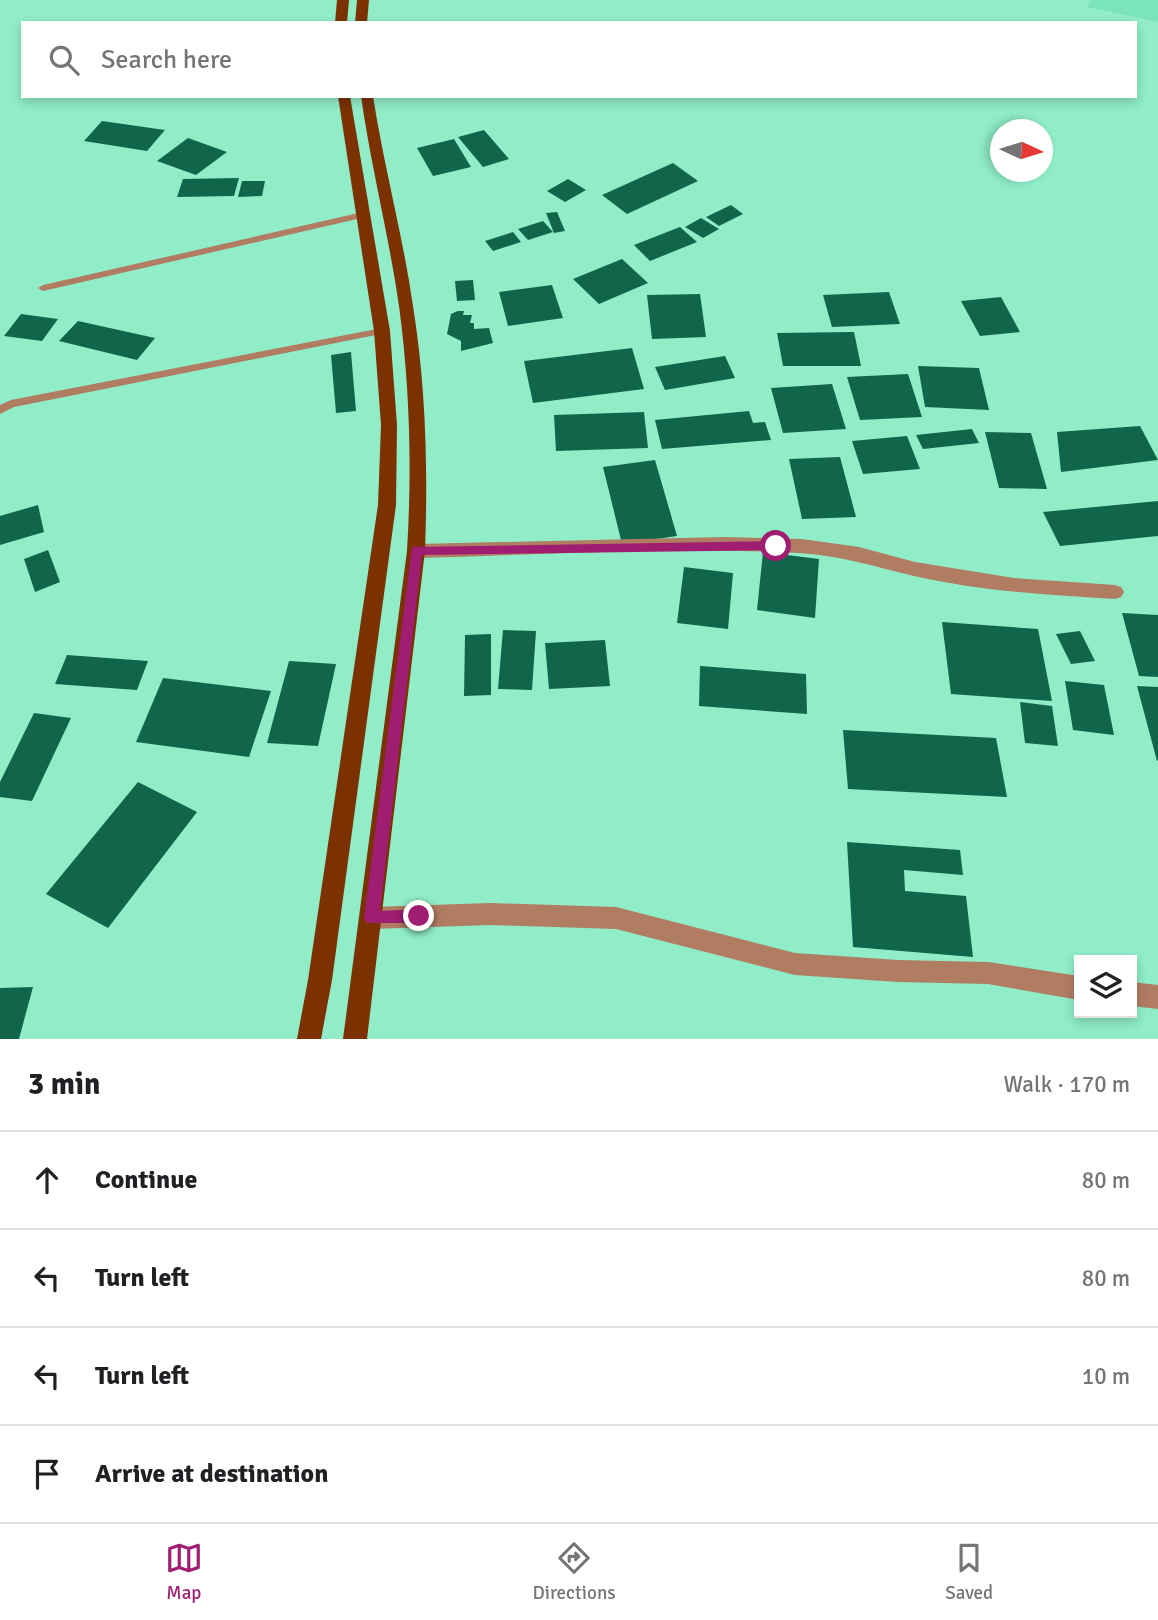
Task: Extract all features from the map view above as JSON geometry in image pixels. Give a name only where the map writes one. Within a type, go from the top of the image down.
[{"type":"main road","points":[[341,21],[343,0]]},
{"type":"main road","points":[[361,21],[363,0]]},
{"type":"main road","points":[[309,1039],[322,966],[387,505],[388,425],[382,331],[344,98]]},
{"type":"main road","points":[[355,1039],[416,551],[418,422],[414,358],[406,304],[367,98]]},
{"type":"street","points":[[416,551],[724,544],[802,546],[859,554],[915,569],[1014,585],[1115,592]]},
{"type":"street","points":[[372,918],[490,914],[616,918],[795,964],[898,971],[988,973],[1074,987]]},
{"type":"street","points":[[1137,995],[1158,997]]},
{"type":"lane","points":[[43,288],[363,215]]},
{"type":"lane","points":[[0,410],[11,404],[382,331]]},
{"type":"shaded area","points":[[1091,0],[1158,0],[1158,22],[1087,7]]},
{"type":"building","points":[[102,121],[165,130],[147,151],[84,141]]},
{"type":"building","points":[[484,130],[509,159],[483,167],[458,137]]},
{"type":"building","points":[[188,138],[227,152],[196,175],[157,161]]},
{"type":"building","points":[[454,139],[471,167],[433,176],[417,148]]},
{"type":"building","points":[[673,163],[698,181],[627,214],[602,195]]},
{"type":"building","points":[[239,178],[234,196],[177,197],[183,179]]},
{"type":"building","points":[[568,179],[586,190],[565,202],[547,191]]},
{"type":"building","points":[[242,181],[265,181],[262,196],[238,197]]},
{"type":"building","points":[[731,205],[743,214],[719,226],[706,217]]},
{"type":"building","points":[[557,212],[565,231],[554,233],[546,213]]},
{"type":"building","points":[[701,218],[719,229],[703,238],[685,227]]},
{"type":"building","points":[[543,221],[553,232],[528,240],[518,229]]},
{"type":"building","points":[[680,227],[697,242],[650,261],[634,245]]},
{"type":"building","points":[[513,232],[521,242],[493,251],[485,241]]},
{"type":"building","points":[[622,259],[648,283],[599,304],[573,279]]},
{"type":"building","points":[[473,280],[475,300],[457,301],[455,281]]},
{"type":"building","points":[[552,285],[563,318],[508,326],[499,292]]},
{"type":"building","points":[[889,292],[900,324],[832,327],[823,295]]},
{"type":"building","points":[[700,294],[706,337],[652,339],[647,295]]},
{"type":"building","points":[[1001,297],[1020,332],[980,336],[961,301]]},
{"type":"building","points":[[464,311],[463,315],[472,315],[470,323],[474,323],[474,329],[489,328],[493,343],[461,351],[461,341],[447,334],[451,314]]},
{"type":"building","points":[[21,314],[58,319],[42,341],[4,336]]},
{"type":"building","points":[[78,321],[155,338],[137,360],[59,341]]},
{"type":"building","points":[[854,332],[861,366],[783,366],[777,333]]},
{"type":"building","points":[[632,348],[644,389],[533,403],[524,361]]},
{"type":"building","points":[[351,352],[356,411],[336,413],[331,355]]},
{"type":"building","points":[[725,356],[735,378],[665,390],[655,367]]},
{"type":"building","points":[[918,366],[979,368],[989,410],[925,407]]},
{"type":"building","points":[[908,374],[922,417],[860,420],[847,377]]},
{"type":"building","points":[[832,384],[846,429],[783,433],[771,388]]},
{"type":"building","points":[[749,411],[753,423],[765,422],[771,440],[662,449],[655,420]]},
{"type":"building","points":[[644,412],[648,448],[556,451],[554,415]]},
{"type":"building","points":[[1140,426],[1158,460],[1061,472],[1057,432]]},
{"type":"building","points":[[972,429],[979,443],[923,449],[916,435]]},
{"type":"building","points":[[985,432],[1031,433],[1047,489],[999,488]]},
{"type":"building","points":[[907,436],[920,469],[863,474],[852,441]]},
{"type":"building","points":[[840,457],[856,517],[802,519],[789,459]]},
{"type":"building","points":[[655,460],[677,536],[622,544],[603,467]]},
{"type":"building","points":[[1158,501],[1158,536],[1060,546],[1043,512]]},
{"type":"building","points":[[38,505],[44,532],[0,545],[0,516]]},
{"type":"building","points":[[48,550],[60,582],[35,592],[24,559]]},
{"type":"building","points":[[763,552],[819,559],[815,618],[757,610]]},
{"type":"building","points":[[684,567],[733,573],[728,629],[677,623]]},
{"type":"building","points":[[1122,613],[1158,615],[1158,677],[1139,676]]},
{"type":"building","points":[[942,622],[1038,629],[1052,701],[951,694]]},
{"type":"building","points":[[503,630],[536,631],[532,690],[498,689]]},
{"type":"building","points":[[1080,631],[1095,661],[1071,664],[1056,634]]},
{"type":"building","points":[[491,634],[491,695],[464,696],[465,635]]},
{"type":"building","points":[[605,640],[610,686],[549,689],[545,643]]},
{"type":"building","points":[[67,655],[148,661],[137,690],[55,684]]},
{"type":"building","points":[[289,661],[336,664],[318,746],[267,743]]},
{"type":"building","points":[[700,666],[806,674],[807,714],[699,706]]},
{"type":"building","points":[[163,678],[271,691],[249,757],[136,742]]},
{"type":"building","points":[[1065,681],[1104,685],[1114,735],[1073,730]]},
{"type":"building","points":[[1137,686],[1158,687],[1157,761]]},
{"type":"building","points":[[1020,702],[1052,706],[1058,746],[1025,743]]},
{"type":"building","points":[[34,713],[71,718],[32,801],[0,797],[0,782]]},
{"type":"building","points":[[843,730],[996,738],[1007,797],[848,789]]},
{"type":"building","points":[[138,782],[197,812],[108,928],[46,894]]},
{"type":"building","points":[[847,842],[960,850],[963,875],[904,870],[905,891],[966,896],[973,957],[853,947]]},
{"type":"building","points":[[33,987],[19,1039],[0,1039],[0,988]]},
{"type":"route","points":[[419,916],[372,918],[416,551],[724,544],[776,546]]}]
